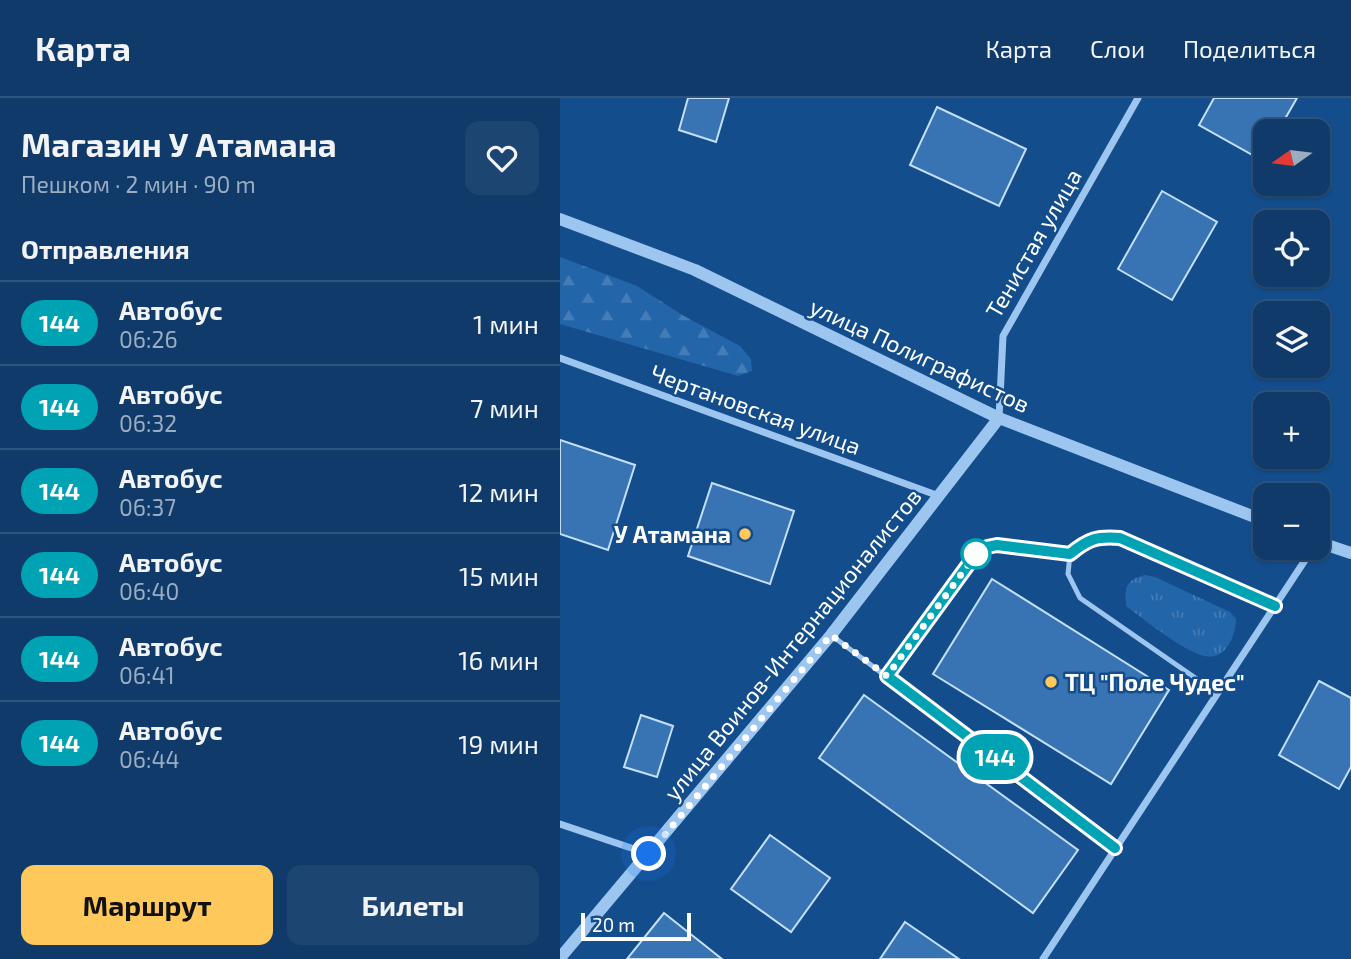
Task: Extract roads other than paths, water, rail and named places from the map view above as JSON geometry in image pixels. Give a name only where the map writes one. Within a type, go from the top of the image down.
[{"type":"street","name":"Тенистая улица","points":[[999,418],[1003,336],[1138,98]]},
{"type":"street","name":"улица Полиграфистов","points":[[560,219],[695,270],[999,418],[1253,516]]},
{"type":"street","name":"Чертановская улица","points":[[560,358],[939,496]]},
{"type":"street","name":"улица Воинов-Интернационалистов","points":[[560,958],[831,635],[999,418]]},
{"type":"street","points":[[1330,546],[1351,553]]},
{"type":"street","points":[[1043,959],[1304,560]]},
{"type":"street","points":[[561,826],[649,854]]},
{"type":"lane","points":[[1217,693],[1080,598],[1068,574],[1070,554],[1080,545],[1099,536],[1120,538],[1275,606]]},
{"type":"lane","points":[[887,676],[976,554],[987,547],[997,545],[1070,554]]},
{"type":"lane","points":[[831,635],[1115,848]]},
{"type":"place","name":"У Атамана","points":[[745,534]]},
{"type":"place","name":"ТЦ \"Поле Чудес\"","points":[[1051,682]]}]
